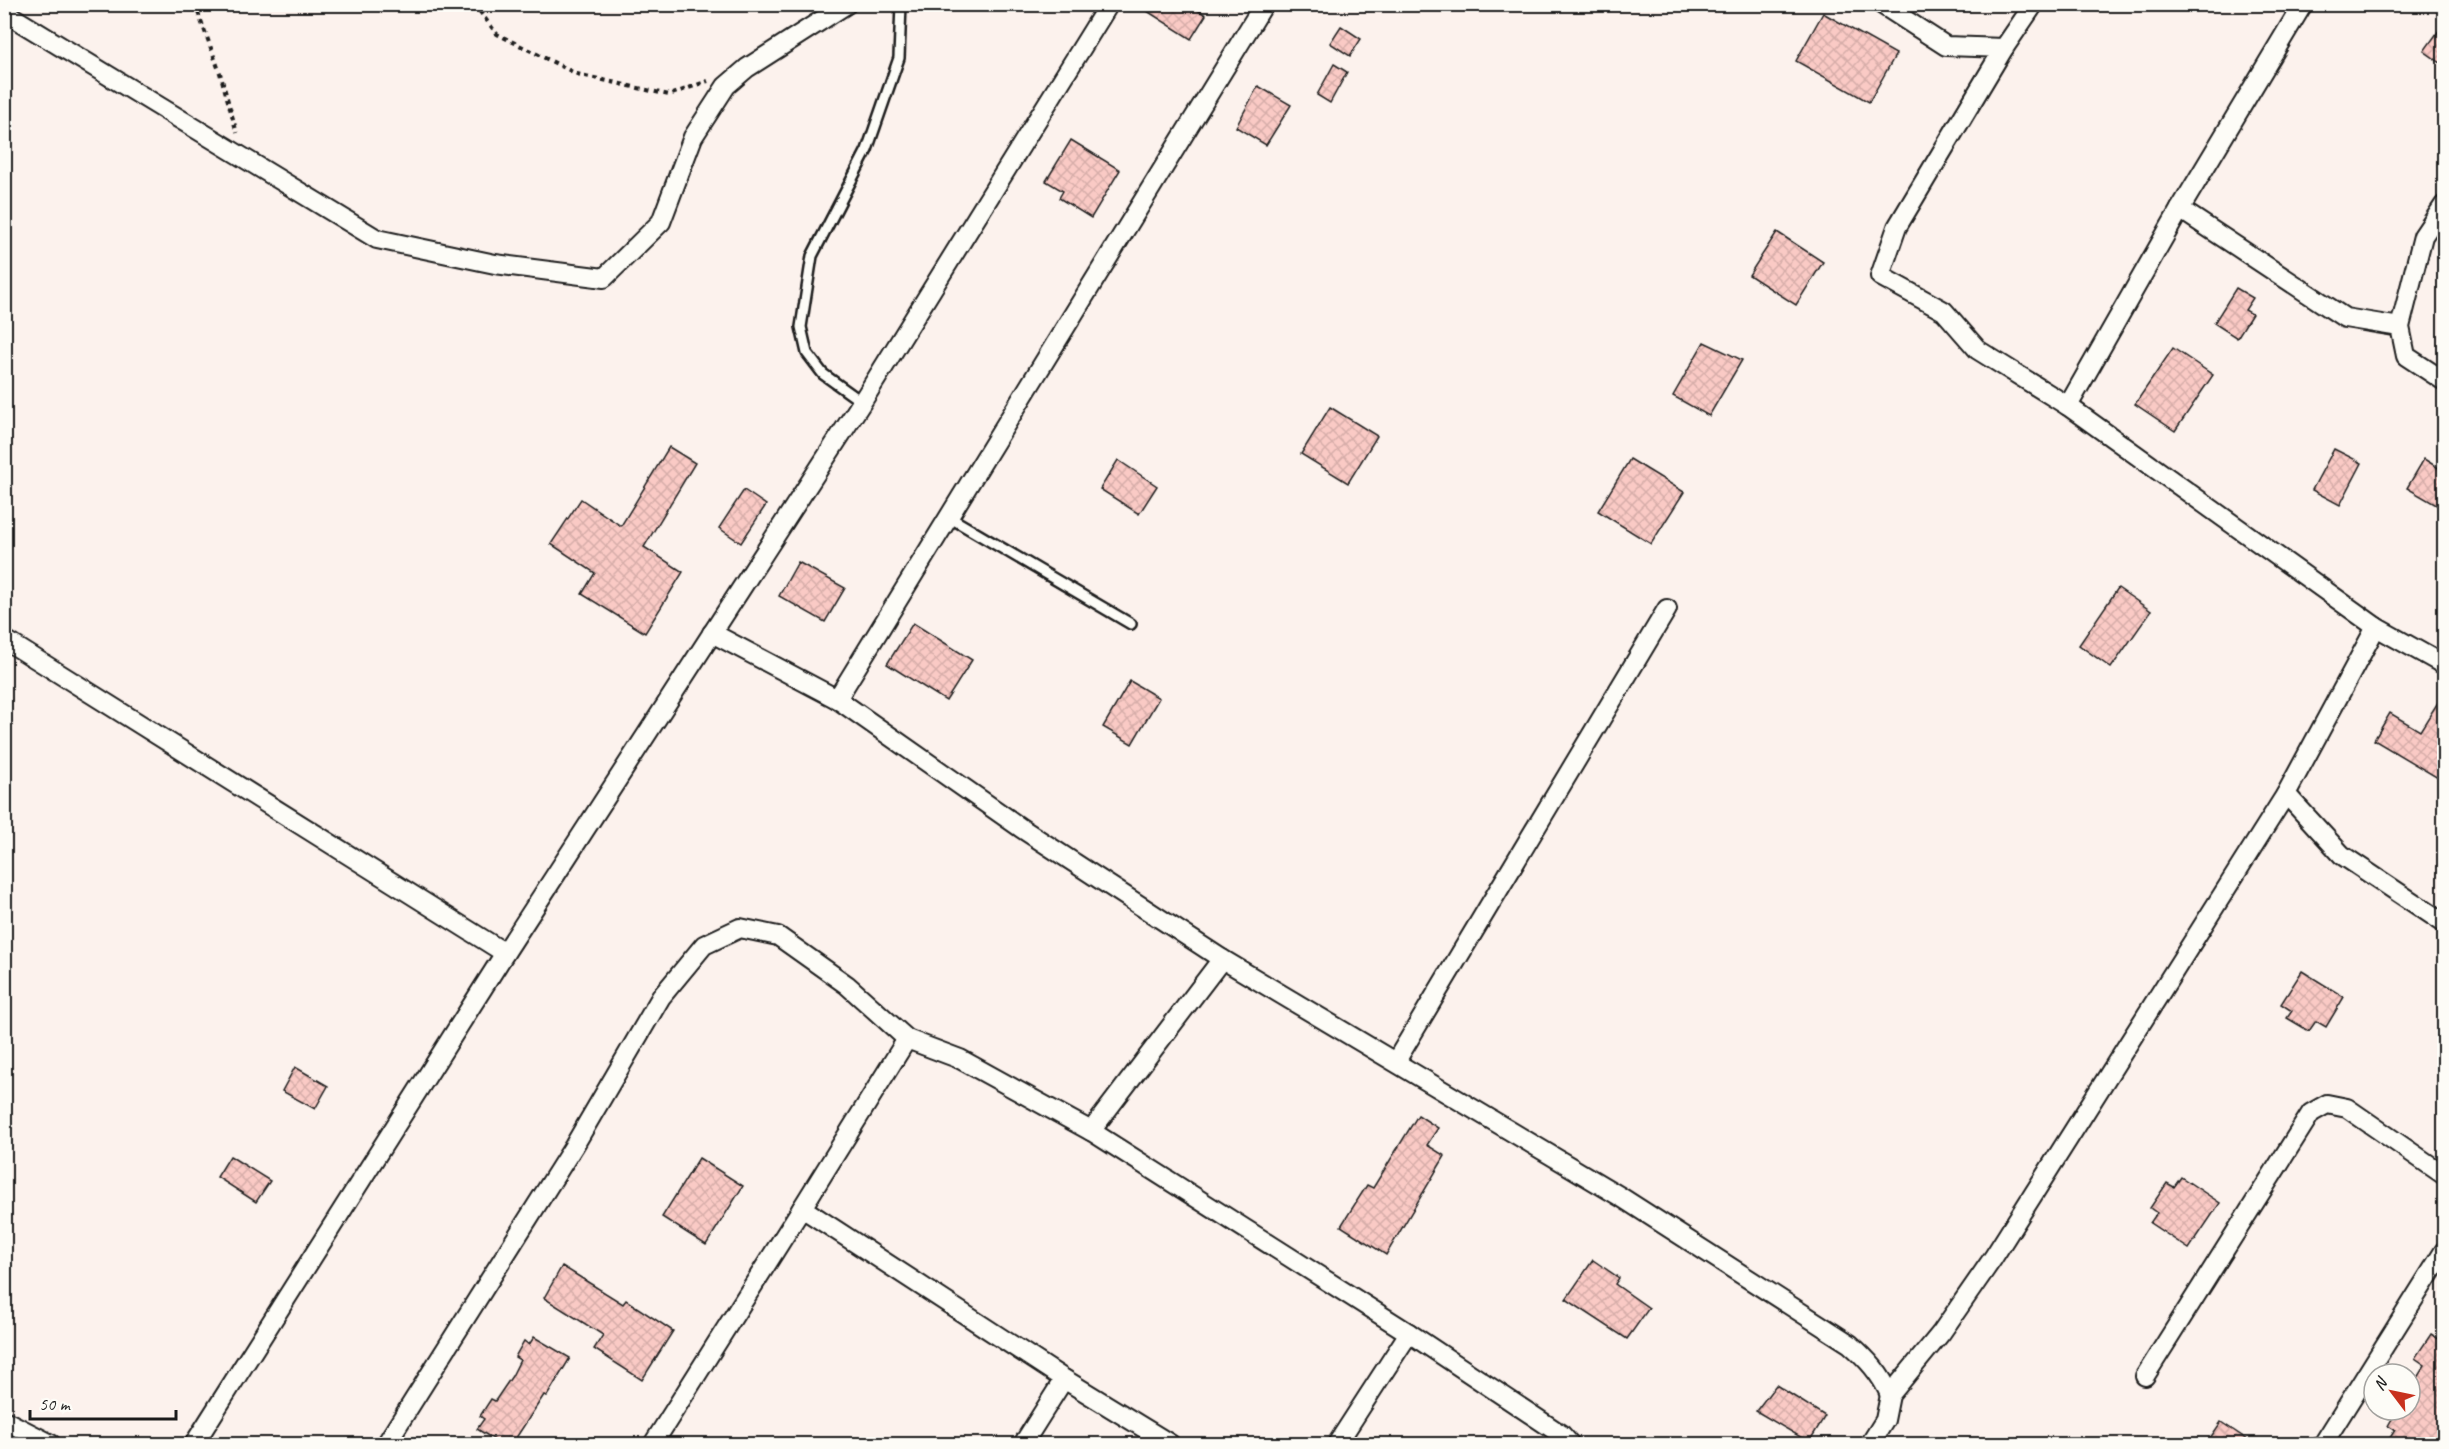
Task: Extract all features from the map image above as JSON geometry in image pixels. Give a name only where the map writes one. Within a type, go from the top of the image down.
[{"type":"street","points":[[4,12],[377,239],[495,264],[604,278],[661,222],[693,137],[726,86],[747,68],[847,4]]},
{"type":"street","points":[[194,1444],[504,952],[862,402],[1109,4]]},
{"type":"street","points":[[837,699],[1264,4]]},
{"type":"street","points":[[1881,4],[1946,46],[2004,48]]},
{"type":"street","points":[[2034,4],[2004,48],[1897,227],[1880,276],[1944,311],[1978,350],[2068,406],[2376,627],[2445,665]]},
{"type":"street","points":[[2068,406],[2180,209],[2303,4]]},
{"type":"street","points":[[2445,206],[2423,236],[2400,327],[2406,356],[2445,381]]},
{"type":"street","points":[[2180,209],[2345,318],[2400,327]]},
{"type":"street","points":[[1396,1061],[1667,609]]},
{"type":"street","points":[[1870,1444],[1885,1420],[1890,1395],[1941,1333],[1993,1258],[2286,794],[2376,627]]},
{"type":"street","points":[[712,633],[837,699],[1021,828],[1222,959],[1622,1197],[1850,1344],[1883,1379],[1890,1395]]},
{"type":"street","points":[[4,639],[504,952]]},
{"type":"street","points":[[2286,794],[2342,855],[2445,923]]},
{"type":"street","points":[[386,1444],[574,1146],[661,997],[704,945],[740,928],[778,936],[847,986],[907,1039],[960,1059],[1090,1131],[1409,1333],[1562,1435],[1570,1444]]},
{"type":"street","points":[[1090,1131],[1222,959]]},
{"type":"street","points":[[653,1444],[907,1039]]},
{"type":"street","points":[[2145,1376],[2311,1113],[2327,1104],[2347,1108],[2445,1175]]},
{"type":"street","points":[[802,1208],[1064,1379],[1170,1444]]},
{"type":"street","points":[[2323,1444],[2445,1251]]},
{"type":"street","points":[[1337,1444],[1409,1333]]},
{"type":"street","points":[[1023,1444],[1064,1379]]},
{"type":"street","points":[[4,1420],[51,1444]]},
{"type":"lane","points":[[862,402],[823,374],[807,353],[801,327],[812,256],[867,150],[899,58],[901,4]]},
{"type":"lane","points":[[949,517],[1131,624]]},
{"type":"path","points":[[195,4],[220,73],[245,160]]},
{"type":"path","points":[[474,4],[497,34],[577,74],[669,95],[713,79]]},
{"type":"building","points":[[1136,4],[1188,4],[1206,15],[1191,39]]},
{"type":"building","points":[[1823,13],[1896,54],[1869,102],[1796,61]]},
{"type":"building","points":[[2445,22],[2445,66],[2424,51]]},
{"type":"building","points":[[1341,26],[1361,39],[1350,56],[1330,43]]},
{"type":"building","points":[[1334,64],[1347,72],[1330,103],[1317,95]]},
{"type":"building","points":[[1258,86],[1291,105],[1266,145],[1236,127]]},
{"type":"building","points":[[1071,140],[1120,170],[1091,218],[1059,198],[1063,191],[1046,181]]},
{"type":"building","points":[[1777,232],[1823,262],[1796,305],[1749,275]]},
{"type":"building","points":[[2236,288],[2253,298],[2245,310],[2252,314],[2237,338],[2214,323]]},
{"type":"building","points":[[1704,342],[1742,360],[1709,416],[1673,396]]},
{"type":"building","points":[[2173,348],[2213,375],[2175,431],[2135,404]]},
{"type":"building","points":[[1330,407],[1377,436],[1348,483],[1301,454]]},
{"type":"building","points":[[669,447],[695,463],[644,547],[683,572],[645,633],[582,594],[595,573],[551,544],[581,499],[621,526]]},
{"type":"building","points":[[2334,449],[2362,463],[2340,505],[2312,490]]},
{"type":"building","points":[[1630,459],[1684,492],[1651,544],[1598,511]]},
{"type":"building","points":[[2424,459],[2445,472],[2445,510],[2407,488]]},
{"type":"building","points":[[1118,460],[1157,486],[1139,514],[1100,489]]},
{"type":"building","points":[[744,490],[766,505],[741,543],[719,528]]},
{"type":"building","points":[[798,562],[845,588],[825,622],[779,596]]},
{"type":"building","points":[[2118,588],[2151,611],[2111,668],[2079,645]]},
{"type":"building","points":[[913,623],[972,660],[946,701],[887,664]]},
{"type":"building","points":[[1130,681],[1159,698],[1132,744],[1103,727]]},
{"type":"building","points":[[2445,691],[2445,767],[2438,778],[2374,740],[2390,713],[2420,731]]},
{"type":"building","points":[[2302,971],[2344,997],[2326,1027],[2316,1021],[2309,1031],[2287,1018],[2292,1011],[2281,1004]]},
{"type":"building","points":[[295,1067],[328,1086],[315,1109],[282,1091]]},
{"type":"building","points":[[1418,1115],[1438,1128],[1427,1145],[1445,1156],[1386,1255],[1341,1226],[1367,1185],[1373,1188]]},
{"type":"building","points":[[230,1156],[270,1181],[256,1202],[217,1177]]},
{"type":"building","points":[[699,1158],[743,1186],[706,1245],[662,1217]]},
{"type":"building","points":[[2181,1177],[2220,1203],[2189,1249],[2150,1223],[2157,1213],[2150,1208],[2167,1183],[2174,1187]]},
{"type":"building","points":[[1593,1260],[1619,1278],[1615,1284],[1649,1308],[1627,1339],[1566,1299]]},
{"type":"building","points":[[562,1266],[623,1304],[626,1300],[673,1331],[642,1380],[594,1349],[603,1335],[544,1298]]},
{"type":"building","points":[[2431,1334],[2445,1343],[2445,1444],[2386,1444],[2395,1430],[2388,1426],[2390,1422],[2422,1422],[2422,1370],[2425,1365],[2415,1358]]},
{"type":"building","points":[[534,1337],[570,1358],[547,1396],[544,1395],[512,1444],[501,1444],[477,1429],[484,1419],[480,1416],[491,1399],[495,1401],[512,1376],[520,1360],[515,1357],[524,1341],[529,1345]]},
{"type":"building","points":[[1776,1385],[1825,1416],[1809,1442],[1756,1411]]},
{"type":"building","points":[[2221,1422],[2254,1444],[2206,1444]]}]
